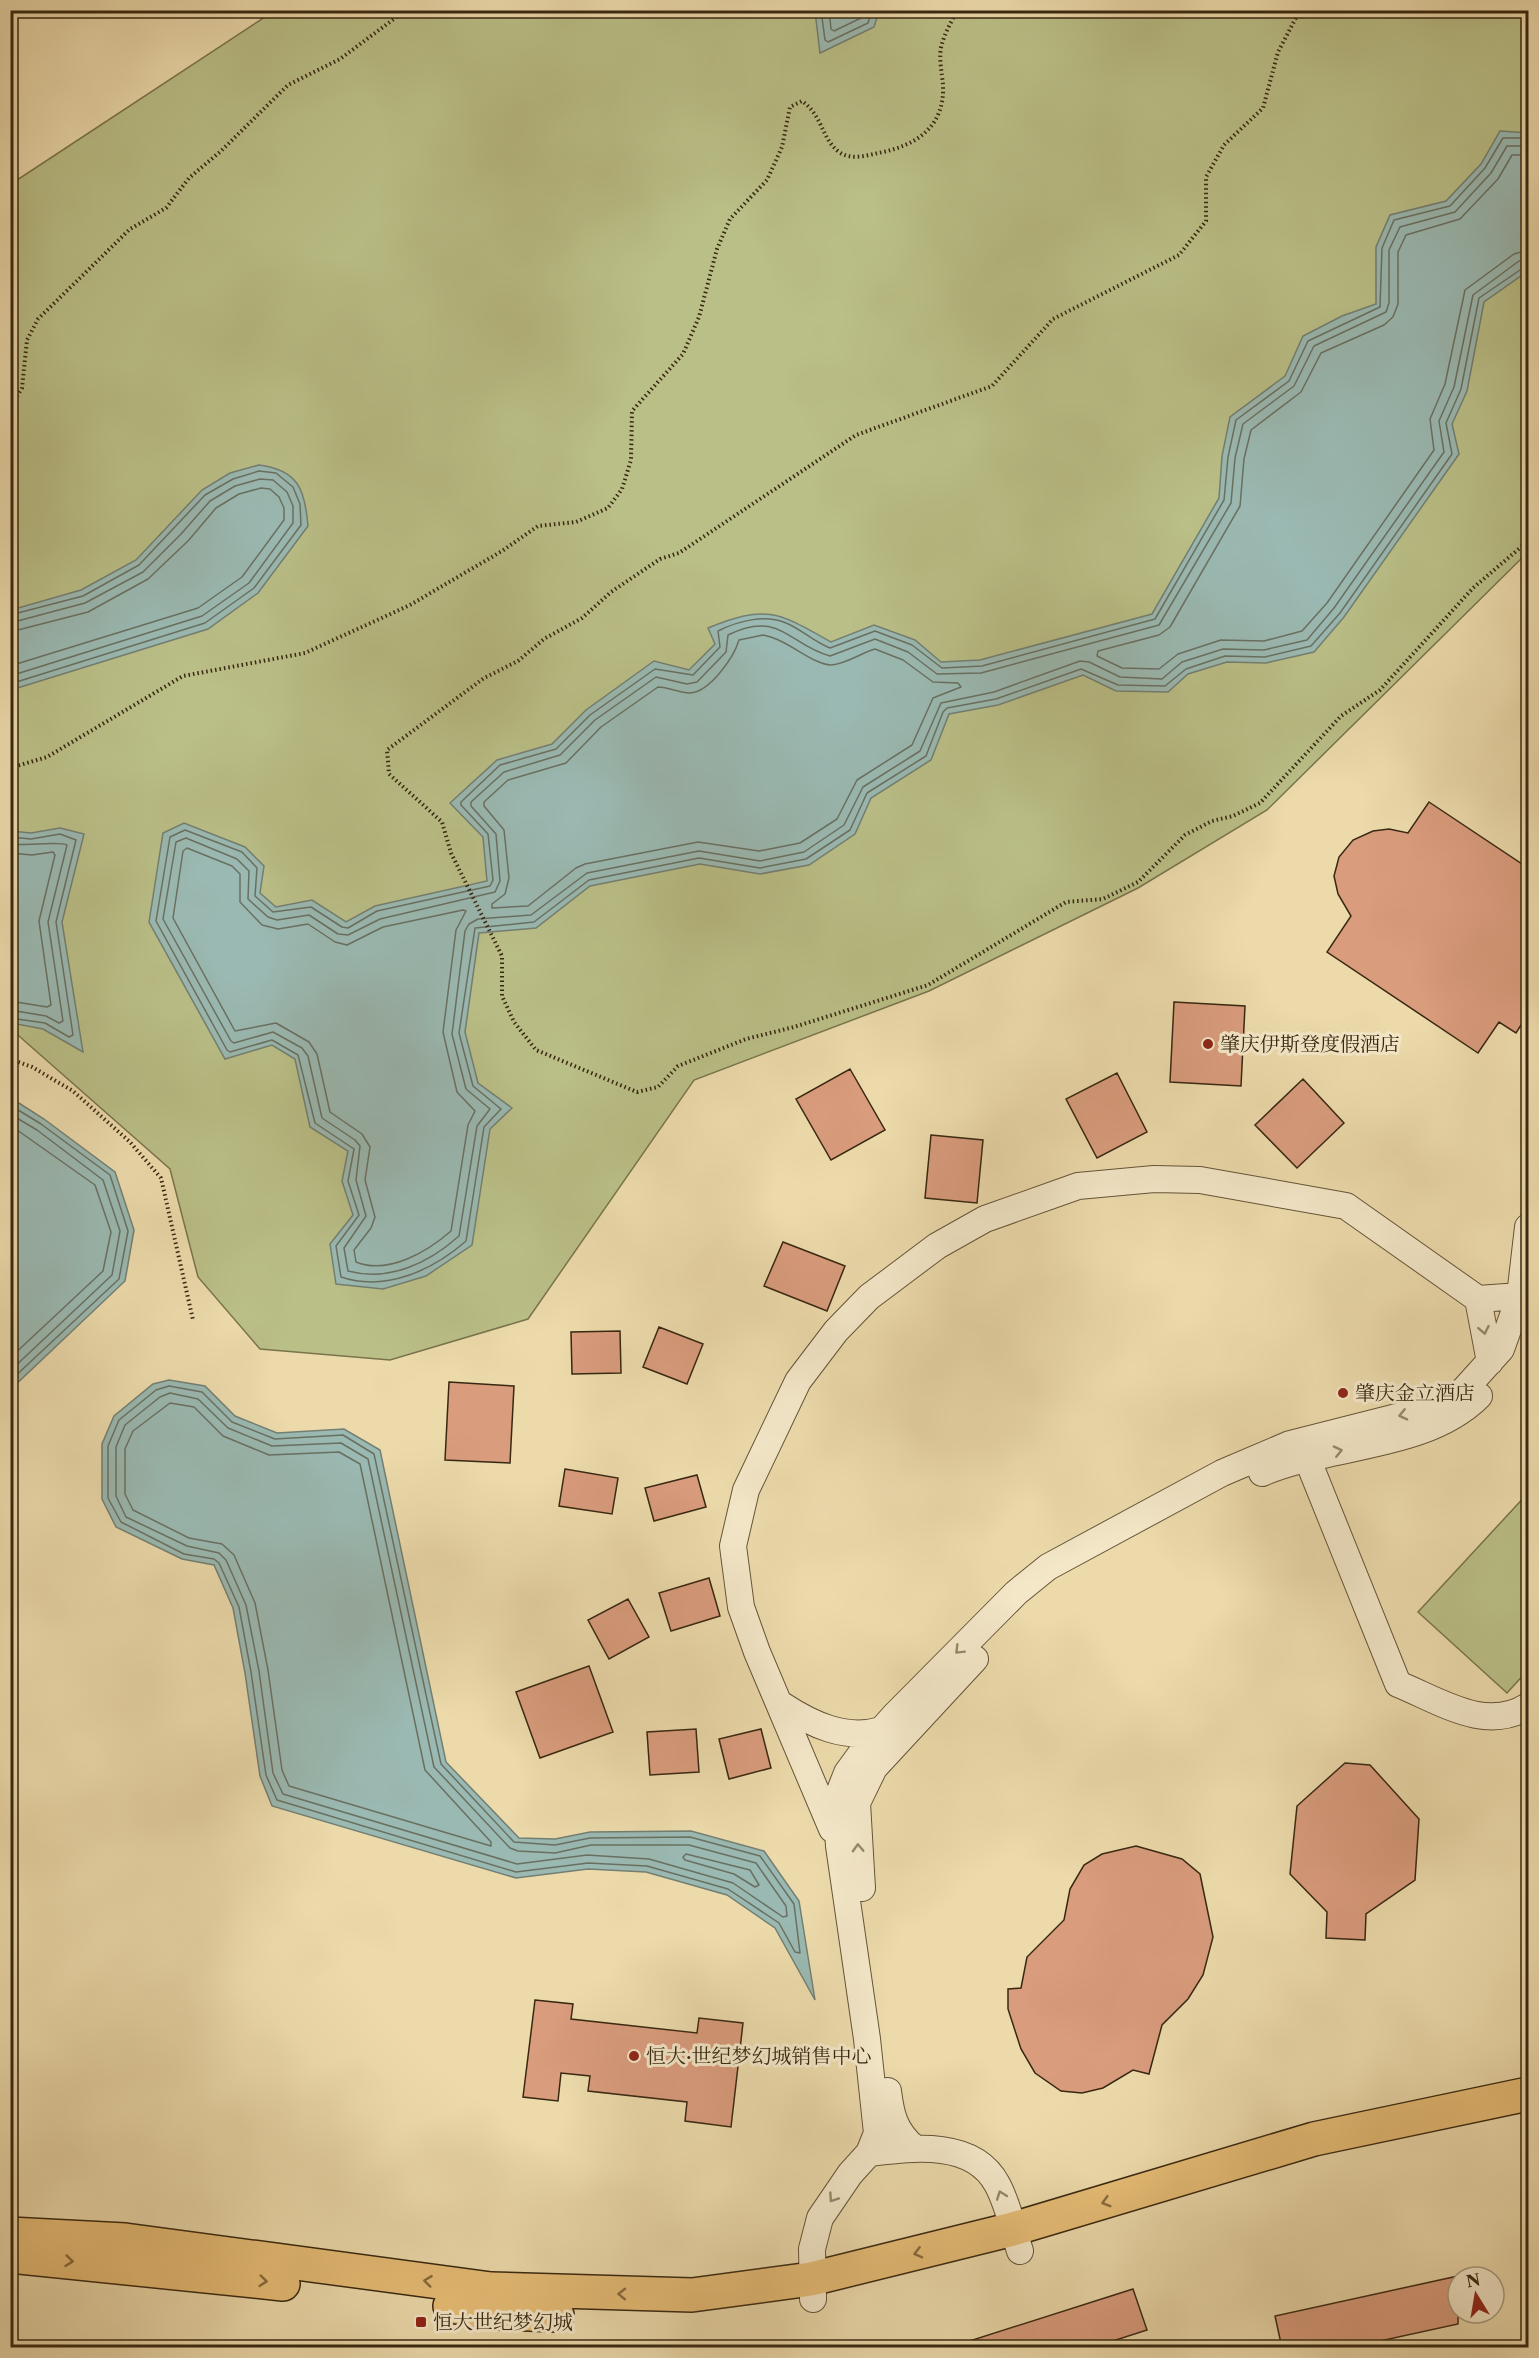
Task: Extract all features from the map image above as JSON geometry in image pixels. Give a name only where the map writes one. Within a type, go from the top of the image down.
[{"type":"main road","points":[[1016,2240],[1314,2139],[1528,2094]]},
{"type":"main road","points":[[10,2256],[317,2288],[498,2313],[607,2316],[713,2313],[1016,2240],[1382,2143],[1528,2117]]},
{"type":"main road","points":[[10,2234],[124,2240],[490,2289],[692,2295],[812,2289]]},
{"type":"street","points":[[839,1846],[782,1705],[757,1652],[741,1607],[733,1546],[746,1490],[798,1381],[836,1331],[869,1297],[937,1246],[985,1219],[1078,1186],[1154,1179],[1200,1180],[1346,1206],[1478,1299],[1524,1307]]},
{"type":"street","points":[[914,2148],[900,2135],[891,2117],[858,1859],[857,1803],[874,1768],[920,1716],[1024,1610],[1057,1582],[1241,1483],[1286,1463],[1427,1430],[1468,1407],[1504,1372],[1522,1338],[1528,1227]]},
{"type":"street","points":[[1478,1299],[1490,1362]]},
{"type":"street","points":[[812,2289],[812,2249],[820,2218],[850,2174],[869,2153],[877,2133],[867,2039],[839,1846],[836,1801],[848,1773],[881,1730],[1016,1593],[1048,1567],[1222,1473],[1290,1444],[1420,1411],[1463,1391],[1501,1349],[1524,1307]]},
{"type":"street","points":[[1307,1458],[1398,1684],[1477,1716],[1503,1718],[1528,1706]]},
{"type":"street","points":[[782,1705],[813,1725],[869,1734],[881,1730]]},
{"type":"street","points":[[869,2153],[939,2148],[979,2162],[997,2183],[1016,2240]]},
{"type":"path","points":[[10,408],[22,388],[27,340],[38,319],[130,229],[166,208],[189,178],[221,151],[288,85],[340,59],[406,10]]},
{"type":"path","points":[[10,768],[47,757],[183,676],[304,653],[410,605],[502,551],[538,526],[576,522],[608,507],[622,489],[632,460],[633,411],[683,354],[699,317],[717,249],[730,219],[767,180],[782,147],[790,107],[802,101],[814,110],[830,143],[840,153],[857,157],[888,152],[917,140],[935,124],[943,91],[941,45],[957,10]]},
{"type":"path","points":[[1300,10],[1278,52],[1263,108],[1224,145],[1206,177],[1206,221],[1179,255],[1053,319],[992,386],[856,435],[679,553],[660,559],[610,592],[582,618],[544,639],[518,661],[484,678],[387,750],[389,774],[442,822],[452,853],[502,956],[502,996],[514,1022],[536,1050],[637,1092],[658,1087],[678,1066],[746,1039],[794,1027],[928,985],[1066,902],[1103,899],[1138,882],[1185,835],[1212,820],[1233,816],[1260,803],[1341,716],[1380,690],[1473,588],[1528,541]]},
{"type":"path","points":[[10,1059],[32,1067],[73,1091],[129,1142],[161,1178],[193,1320]]},
{"type":"green space","points":[[274,11],[1528,11],[1528,552],[1267,810],[1138,888],[929,991],[694,1080],[528,1319],[390,1360],[260,1349],[198,1277],[170,1169],[11,1029],[11,184]]},
{"type":"green space","points":[[1528,1493],[1528,1670],[1507,1693],[1418,1612]]},
{"type":"water","points":[[815,10],[879,11],[874,27],[820,53]]},
{"type":"water","points":[[1500,131],[1528,133],[1528,271],[1484,302],[1467,391],[1452,424],[1459,454],[1344,617],[1314,652],[1266,663],[1227,662],[1188,674],[1168,692],[1116,691],[1083,675],[998,705],[949,714],[931,760],[871,798],[855,834],[809,865],[760,874],[700,864],[590,886],[536,928],[479,933],[465,1032],[478,1083],[512,1108],[490,1129],[472,1245],[426,1276],[383,1289],[336,1284],[330,1244],[353,1215],[342,1181],[348,1151],[310,1127],[295,1059],[272,1045],[225,1059],[149,922],[163,833],[184,823],[245,847],[264,866],[260,893],[276,907],[312,900],[346,922],[375,906],[487,881],[483,837],[450,803],[497,760],[552,744],[586,710],[654,661],[689,670],[715,644],[708,628],[728,620],[759,614],[772,615],[798,624],[831,642],[874,625],[915,640],[941,662],[980,660],[1152,614],[1219,498],[1222,456],[1230,417],[1285,376],[1303,336],[1342,316],[1376,304],[1376,247],[1390,215],[1446,201],[1481,164]]},
{"type":"water","points":[[259,465],[283,471],[297,484],[305,502],[308,526],[258,593],[208,629],[11,690],[11,610],[81,590],[136,560],[202,490],[230,473]]},
{"type":"water","points":[[60,828],[84,834],[62,922],[83,1052],[43,1029],[11,1023],[11,831],[31,833]]},
{"type":"water","points":[[11,1098],[44,1119],[115,1172],[134,1230],[125,1281],[11,1389]]},
{"type":"water","points":[[169,1380],[205,1386],[235,1416],[277,1433],[344,1429],[380,1450],[446,1762],[519,1838],[555,1839],[590,1832],[691,1831],[764,1851],[799,1901],[815,2000],[775,1928],[727,1895],[646,1872],[588,1869],[516,1878],[272,1806],[260,1776],[233,1608],[214,1565],[182,1559],[116,1527],[102,1499],[102,1444],[114,1416],[153,1384]]},
{"type":"building","points":[[1429,802],[1528,868],[1528,1014],[1516,1033],[1499,1022],[1478,1053],[1327,952],[1351,916],[1338,894],[1334,876],[1339,857],[1353,840],[1373,831],[1389,829],[1408,833]]},
{"type":"building","name":"肇庆伊斯登度假酒店","points":[[1174,1002],[1245,1006],[1241,1086],[1170,1082]]},
{"type":"building","points":[[850,1069],[885,1130],[831,1160],[796,1099]]},
{"type":"building","points":[[1117,1073],[1147,1132],[1097,1158],[1066,1099]]},
{"type":"building","points":[[1303,1079],[1344,1123],[1297,1168],[1255,1125]]},
{"type":"building","points":[[931,1135],[983,1140],[977,1203],[925,1198]]},
{"type":"building","points":[[783,1242],[845,1266],[827,1311],[764,1286]]},
{"type":"building","points":[[659,1327],[703,1344],[687,1384],[643,1367]]},
{"type":"building","points":[[620,1331],[621,1373],[572,1374],[571,1332]]},
{"type":"building","points":[[449,1382],[514,1386],[510,1463],[445,1460]]},
{"type":"building","points":[[565,1469],[618,1478],[612,1514],[559,1506]]},
{"type":"building","points":[[697,1475],[706,1507],[654,1521],[645,1488]]},
{"type":"building","points":[[709,1578],[720,1616],[671,1631],[659,1593]]},
{"type":"building","points":[[628,1599],[649,1637],[609,1659],[588,1620]]},
{"type":"building","points":[[589,1666],[613,1732],[540,1758],[516,1692]]},
{"type":"building","points":[[696,1729],[699,1772],[650,1775],[647,1732]]},
{"type":"building","points":[[761,1729],[771,1768],[729,1779],[719,1739]]},
{"type":"building","points":[[1345,1763],[1370,1765],[1419,1819],[1415,1880],[1366,1914],[1365,1940],[1326,1938],[1327,1912],[1290,1874],[1297,1806]]},
{"type":"building","points":[[1136,1846],[1182,1859],[1200,1874],[1213,1937],[1203,1975],[1188,1999],[1162,2025],[1149,2074],[1133,2070],[1103,2088],[1082,2093],[1061,2091],[1035,2073],[1021,2049],[1008,2009],[1008,1989],[1021,1988],[1027,1957],[1064,1920],[1070,1889],[1084,1865],[1102,1854]]},
{"type":"building","name":"恒大·世纪梦幻城销售中心","points":[[535,2000],[573,2004],[571,2019],[697,2033],[699,2018],[743,2023],[731,2127],[685,2121],[687,2102],[588,2091],[590,2076],[561,2073],[558,2101],[523,2097]]},
{"type":"building","points":[[1446,2279],[1446,2325],[1453,2325],[1348,2348],[1282,2348],[1275,2316]]},
{"type":"building","points":[[1133,2289],[1147,2330],[1091,2348],[960,2348],[960,2344]]},
{"type":"place","name":"肇庆伊斯登度假酒店","points":[[1208,1044]]},
{"type":"place","name":"肇庆金立酒店","points":[[1343,1393]]},
{"type":"place","name":"恒大·世纪梦幻城销售中心","points":[[634,2056]]},
{"type":"place","name":"恒大世纪梦幻城","points":[[421,2322]]}]
